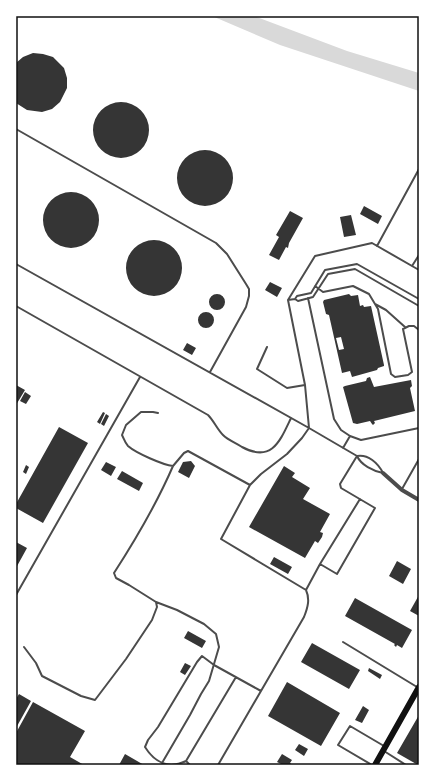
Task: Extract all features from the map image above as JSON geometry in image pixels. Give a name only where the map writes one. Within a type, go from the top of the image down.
[{"type":"main road","points":[[373,765],[419,687]]},
{"type":"street","points":[[383,473],[402,490],[419,500]]},
{"type":"lane","points":[[16,129],[216,243],[225,251],[248,286],[249,299],[210,372]]},
{"type":"lane","points":[[377,246],[419,169]]},
{"type":"lane","points":[[218,765],[304,617],[309,597],[306,590],[221,539],[250,485],[261,474],[287,454],[309,428],[305,385],[288,300],[315,256],[372,243],[419,270]]},
{"type":"lane","points":[[412,266],[419,255]]},
{"type":"lane","points":[[16,264],[309,428],[357,456],[359,461],[375,471],[383,473]]},
{"type":"lane","points":[[295,299],[297,296],[311,293],[325,270],[357,264],[419,299]]},
{"type":"lane","points":[[288,300],[295,299],[298,301],[313,297],[328,274],[355,269],[419,306]]},
{"type":"lane","points":[[315,286],[323,292],[353,286],[369,294],[378,309],[391,374],[395,377],[408,375],[412,372],[403,329],[405,327]]},
{"type":"lane","points":[[308,298],[334,419],[341,430],[350,436],[361,440],[419,428]]},
{"type":"lane","points":[[374,303],[386,310],[405,327]]},
{"type":"lane","points":[[16,306],[208,415],[224,436],[255,453],[265,452],[275,447],[280,441],[291,418]]},
{"type":"lane","points":[[405,327],[414,326],[419,330]]},
{"type":"lane","points":[[267,347],[257,370],[287,388],[305,385]]},
{"type":"lane","points":[[16,595],[140,377]]},
{"type":"lane","points":[[158,413],[141,412],[126,425],[122,435],[125,442],[134,450],[166,465],[173,466]]},
{"type":"lane","points":[[343,448],[350,436]]},
{"type":"lane","points":[[162,763],[190,715],[200,694],[209,681],[219,647],[216,634],[194,618],[156,602],[129,584],[116,578],[114,573],[151,511],[173,466],[184,453],[188,451],[250,485]]},
{"type":"lane","points":[[357,456],[362,455],[379,465],[383,473]]},
{"type":"lane","points":[[320,564],[337,574],[376,508],[341,488],[340,484],[357,456]]},
{"type":"lane","points":[[402,490],[419,460]]},
{"type":"lane","points":[[306,590],[320,564],[360,499]]},
{"type":"lane","points":[[24,647],[36,663],[42,676],[81,696],[95,700],[126,659],[152,620],[157,607],[156,602]]},
{"type":"lane","points":[[343,642],[419,687]]},
{"type":"lane","points":[[236,677],[186,761],[178,765],[165,765],[150,755],[145,747],[148,740],[158,727],[196,662],[202,656],[214,666],[236,677],[261,690]]},
{"type":"lane","points":[[373,765],[338,745],[350,726],[384,748],[406,765]]},
{"type":"lane","points":[[186,761],[190,765]]},
{"type":"shaded area","points":[[212,16],[254,16],[347,51],[419,73],[419,91],[280,45]]},
{"type":"building","points":[[33,53],[53,57],[64,68],[67,78],[67,88],[60,102],[52,109],[42,112],[27,110],[16,103],[16,63],[23,57]]},
{"type":"building","points":[[116,102],[126,102],[141,110],[147,119],[149,130],[147,141],[141,150],[126,158],[116,158],[105,153],[98,146],[93,135],[93,125],[98,114],[105,107]]},
{"type":"building","points":[[200,150],[210,150],[225,158],[231,167],[233,178],[231,189],[225,198],[210,206],[200,206],[189,201],[182,194],[177,183],[177,173],[182,162],[189,155]]},
{"type":"building","points":[[66,192],[76,192],[91,200],[97,209],[99,220],[97,231],[91,240],[76,248],[66,248],[55,243],[48,236],[43,225],[43,215],[48,204],[55,197]]},
{"type":"building","points":[[364,206],[382,216],[378,224],[360,214]]},
{"type":"building","points":[[290,211],[303,218],[289,243],[288,248],[286,247],[279,260],[269,255],[279,237],[276,235]]},
{"type":"building","points":[[351,215],[356,235],[344,237],[340,217]]},
{"type":"building","points":[[149,240],[159,240],[174,248],[180,257],[182,268],[180,279],[174,288],[159,296],[149,296],[138,291],[131,284],[126,273],[126,263],[131,252],[138,245]]},
{"type":"building","points":[[270,282],[282,288],[277,297],[265,290]]},
{"type":"building","points":[[214,294],[220,294],[225,299],[223,308],[220,310],[214,310],[209,305],[209,299]]},
{"type":"building","points":[[349,294],[351,296],[358,295],[360,306],[371,306],[384,366],[378,368],[377,370],[352,377],[350,371],[342,373],[329,315],[326,314],[323,302],[324,300]],"holes":[[[341,337],[344,349],[339,350],[336,338]]]},
{"type":"building","points":[[203,312],[209,312],[214,317],[212,326],[209,328],[203,328],[198,323],[198,317]]},
{"type":"building","points":[[187,343],[196,348],[192,355],[183,350]]},
{"type":"building","points":[[370,377],[374,387],[411,380],[412,386],[410,388],[415,411],[374,421],[375,423],[373,425],[370,421],[357,424],[353,423],[343,387],[366,381],[367,378]]},
{"type":"building","points":[[16,385],[25,390],[16,405]]},
{"type":"building","points":[[25,392],[31,396],[26,404],[20,401]]},
{"type":"building","points":[[103,412],[105,413],[100,424],[97,422]]},
{"type":"building","points":[[106,414],[109,416],[104,426],[101,424]]},
{"type":"building","points":[[59,427],[88,443],[43,523],[16,508],[16,504]]},
{"type":"building","points":[[191,461],[195,466],[189,478],[178,472],[183,462]]},
{"type":"building","points":[[106,462],[116,467],[111,476],[101,470]]},
{"type":"building","points":[[26,465],[29,467],[26,474],[23,472]]},
{"type":"building","points":[[284,466],[295,473],[292,477],[310,488],[303,499],[330,514],[320,532],[323,533],[322,537],[318,543],[315,541],[305,558],[249,527]]},
{"type":"building","points":[[122,471],[143,483],[139,491],[117,479]]},
{"type":"building","points":[[16,542],[27,548],[16,568]]},
{"type":"building","points":[[274,557],[292,567],[288,574],[270,564]]},
{"type":"building","points":[[397,561],[411,569],[403,584],[389,576]]},
{"type":"building","points":[[419,595],[419,616],[410,611]]},
{"type":"building","points":[[355,598],[412,630],[402,648],[397,645],[396,647],[394,645],[395,644],[345,616]]},
{"type":"building","points":[[188,631],[206,641],[202,648],[184,638]]},
{"type":"building","points":[[312,643],[360,670],[349,689],[301,662]]},
{"type":"building","points":[[185,663],[191,666],[185,675],[180,672]]},
{"type":"building","points":[[369,668],[382,675],[380,679],[368,671]]},
{"type":"building","points":[[287,682],[340,713],[321,746],[268,716]]},
{"type":"building","points":[[19,694],[31,701],[16,728],[16,699]]},
{"type":"building","points":[[33,702],[85,731],[70,757],[84,765],[16,765],[16,733]]},
{"type":"building","points":[[363,706],[369,710],[362,723],[355,720]]},
{"type":"building","points":[[419,715],[419,762],[418,765],[397,753]]},
{"type":"building","points":[[299,744],[308,749],[304,756],[295,750]]},
{"type":"building","points":[[125,754],[144,765],[119,765]]},
{"type":"building","points":[[282,754],[292,760],[290,763],[293,765],[283,765],[277,762]]}]
